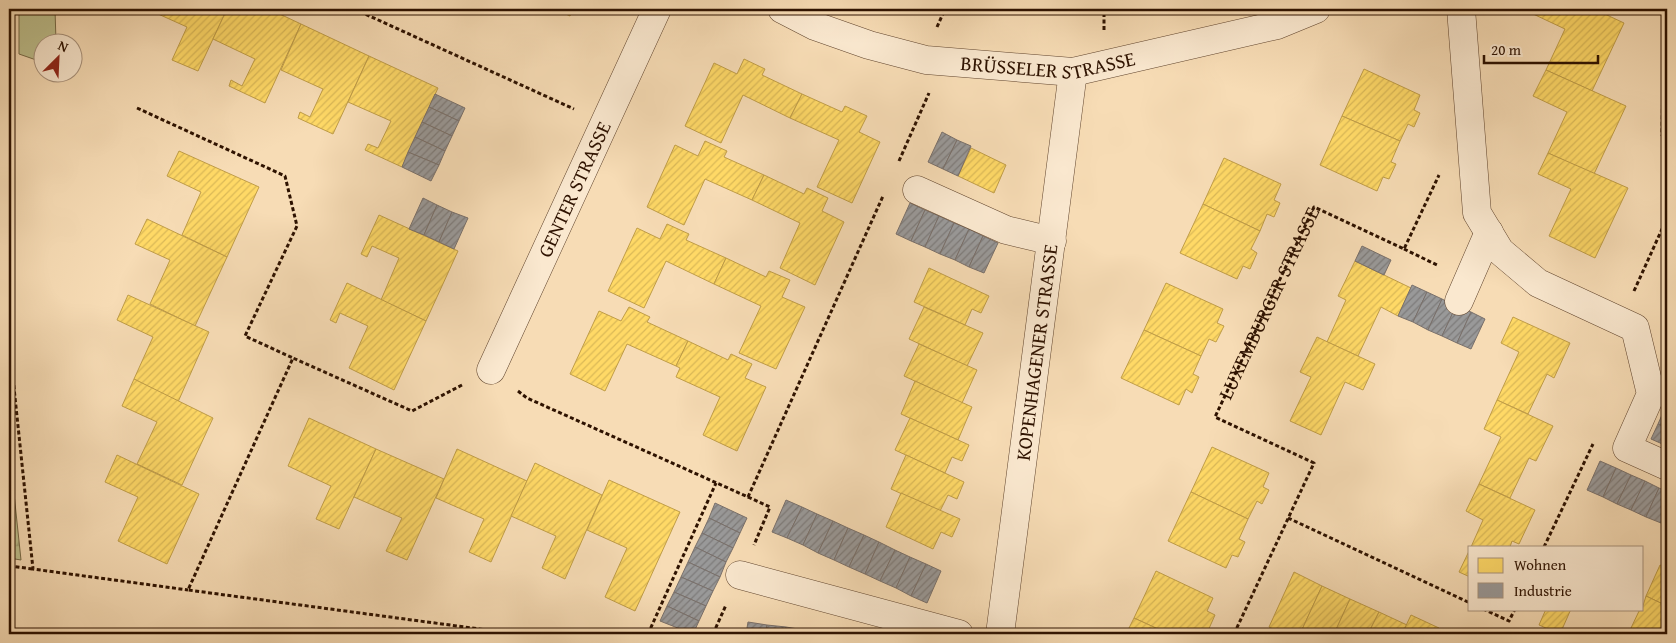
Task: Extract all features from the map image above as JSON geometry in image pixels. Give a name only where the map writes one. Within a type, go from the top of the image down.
[{"type":"street","name":"GENTER STRASSE","points":[[491,370],[657,9]]},
{"type":"street","name":"BRÜSSELER STRASSE","points":[[782,9],[815,26],[869,45],[943,63],[1074,72],[1277,25],[1316,9]]},
{"type":"street","points":[[1460,9],[1472,163],[1478,213],[1500,251],[1538,283],[1628,325],[1651,394],[1627,448],[1667,466]]},
{"type":"street","name":"KOPENHAGENER STRASSE","points":[[1000,634],[1074,72]]},
{"type":"street","points":[[917,190],[1006,230],[1052,241]]},
{"type":"street","points":[[1459,300],[1489,232]]},
{"type":"street","points":[[740,575],[959,634]]},
{"type":"path","points":[[9,90],[13,9]]},
{"type":"path","points":[[354,9],[604,123]]},
{"type":"path","points":[[898,163],[943,63]]},
{"type":"path","points":[[1667,64],[1663,74],[1662,135],[1667,141]]},
{"type":"path","points":[[137,108],[285,176],[297,226],[245,336],[412,411],[491,370]]},
{"type":"path","name":"LUXEMBURGER STRASSE","points":[[1234,634],[1314,463],[1215,417],[1314,207],[1404,249],[1442,167],[1472,163]]},
{"type":"path","points":[[748,497],[886,190]]},
{"type":"path","points":[[1628,325],[1667,218]]},
{"type":"path","points":[[9,340],[34,569]]},
{"type":"path","points":[[188,590],[293,358]]},
{"type":"path","points":[[526,398],[770,507],[762,525]]},
{"type":"path","points":[[648,634],[716,483]]},
{"type":"path","points":[[1288,518],[1468,602]]},
{"type":"path","points":[[9,566],[517,634]]},
{"type":"path","points":[[1485,610],[1509,622],[1515,610]]},
{"type":"green space","points":[[19,9],[55,9],[56,32],[32,32],[32,59],[19,54]]},
{"type":"green space","points":[[9,446],[21,560],[9,558]]},
{"type":"building: Wohnen","points":[[147,9],[227,9],[198,71],[172,60],[187,27]]},
{"type":"building: Wohnen","points":[[227,9],[269,9],[301,24],[265,103],[229,86],[231,80],[242,86],[255,59],[213,39]]},
{"type":"building: Wohnen","points":[[555,9],[573,9],[570,16]]},
{"type":"building: Wohnen","points":[[1533,9],[1594,9],[1624,23],[1592,91],[1546,70],[1565,29],[1531,13]]},
{"type":"building: Wohnen","points":[[301,24],[369,56],[333,134],[298,118],[300,112],[310,117],[323,89],[281,70]]},
{"type":"building: Wohnen","points":[[369,56],[438,88],[402,167],[365,150],[368,144],[378,148],[391,121],[348,102]]},
{"type":"building: Wohnen","points":[[744,59],[765,69],[762,75],[802,94],[790,118],[743,95],[721,143],[685,126],[714,63],[737,74]]},
{"type":"building: Wohnen","points":[[1364,69],[1420,95],[1414,110],[1420,113],[1414,127],[1408,124],[1400,141],[1342,116]]},
{"type":"building: Wohnen","points":[[1546,70],[1626,106],[1594,174],[1548,153],[1567,112],[1533,96]]},
{"type":"building: Wohnen","points":[[802,94],[842,112],[845,106],[867,116],[859,132],[880,142],[852,203],[817,187],[839,140],[790,118]]},
{"type":"building: Wohnen","points":[[1342,116],[1400,141],[1391,162],[1396,164],[1389,179],[1383,177],[1377,191],[1320,165]]},
{"type":"building: Wohnen","points":[[705,141],[727,151],[724,157],[764,175],[752,200],[705,179],[684,225],[647,207],[675,145],[698,156]]},
{"type":"building: Wohnen","points":[[971,148],[1006,165],[994,193],[958,176]]},
{"type":"building: Wohnen","points":[[179,151],[259,187],[227,257],[182,235],[201,192],[167,176]]},
{"type":"building: Wohnen","points":[[1548,153],[1628,188],[1595,258],[1549,236],[1571,189],[1538,174]]},
{"type":"building: Wohnen","points":[[1224,158],[1281,184],[1274,200],[1280,203],[1274,217],[1267,214],[1260,231],[1203,204]]},
{"type":"building: Wohnen","points":[[764,175],[804,194],[807,188],[828,198],[822,211],[844,222],[815,285],[780,268],[800,223],[752,200]]},
{"type":"building: Wohnen","points":[[1203,204],[1260,231],[1251,249],[1257,253],[1250,269],[1243,266],[1237,279],[1180,253]]},
{"type":"building: Wohnen","points":[[379,215],[458,251],[426,321],[381,300],[399,258],[372,246],[367,257],[361,254]]},
{"type":"building: Wohnen","points":[[147,219],[227,257],[195,326],[150,304],[170,260],[135,244]]},
{"type":"building: Wohnen","points":[[667,224],[689,234],[686,240],[726,258],[714,284],[666,261],[644,308],[608,291],[637,228],[660,239]]},
{"type":"building: Wohnen","points":[[726,258],[766,277],[769,271],[790,280],[782,297],[805,307],[776,369],[739,353],[761,306],[714,284]]},
{"type":"building: Wohnen","points":[[1355,261],[1411,288],[1398,316],[1381,307],[1358,356],[1327,342],[1346,300],[1338,296]]},
{"type":"building: Wohnen","points":[[929,268],[989,296],[981,313],[972,309],[965,325],[914,302]]},
{"type":"building: Wohnen","points":[[347,283],[426,321],[394,390],[349,368],[368,326],[340,313],[336,323],[330,320]]},
{"type":"building: Wohnen","points":[[1166,283],[1223,309],[1217,323],[1224,326],[1216,342],[1209,339],[1201,356],[1144,330]]},
{"type":"building: Wohnen","points":[[128,295],[209,332],[178,402],[134,379],[153,337],[117,320]]},
{"type":"building: Wohnen","points":[[629,307],[650,317],[647,322],[688,341],[676,366],[627,344],[605,391],[570,374],[599,311],[621,321]]},
{"type":"building: Wohnen","points":[[924,307],[983,333],[967,366],[909,339]]},
{"type":"building: Wohnen","points":[[1513,317],[1570,343],[1554,378],[1547,374],[1528,414],[1497,400],[1519,352],[1501,343]]},
{"type":"building: Wohnen","points":[[1144,330],[1201,356],[1193,374],[1199,377],[1192,393],[1186,389],[1179,405],[1121,378]]},
{"type":"building: Wohnen","points":[[1317,337],[1375,364],[1363,390],[1345,382],[1321,435],[1290,421],[1311,377],[1300,372]]},
{"type":"building: Wohnen","points":[[688,341],[728,360],[731,354],[752,364],[745,378],[766,387],[737,451],[703,435],[720,397],[676,377],[680,368],[676,366]]},
{"type":"building: Wohnen","points":[[919,344],[977,370],[962,403],[904,376]]},
{"type":"building: Wohnen","points":[[134,379],[213,418],[182,485],[137,464],[157,422],[122,406]]},
{"type":"building: Wohnen","points":[[915,381],[972,407],[958,440],[901,414]]},
{"type":"building: Wohnen","points":[[1497,400],[1553,426],[1536,461],[1529,458],[1510,498],[1479,484],[1501,437],[1484,429]]},
{"type":"building: Wohnen","points":[[309,418],[376,449],[339,529],[316,519],[331,486],[288,466]]},
{"type":"building: Wohnen","points":[[910,418],[969,445],[962,461],[952,457],[945,473],[895,450]]},
{"type":"building: Wohnen","points":[[1212,447],[1269,473],[1263,487],[1269,490],[1262,504],[1257,501],[1248,519],[1191,492]]},
{"type":"building: Wohnen","points":[[376,449],[444,479],[407,560],[386,551],[402,518],[354,497]]},
{"type":"building: Wohnen","points":[[457,449],[527,481],[491,562],[469,552],[484,519],[436,498]]},
{"type":"building: Wohnen","points":[[117,455],[199,494],[167,564],[118,541],[138,497],[105,482]]},
{"type":"building: Wohnen","points":[[906,455],[964,482],[957,499],[948,495],[940,511],[891,489]]},
{"type":"building: Wohnen","points":[[535,463],[602,495],[565,579],[542,568],[556,536],[511,516]]},
{"type":"building: Wohnen","points":[[609,480],[680,512],[635,611],[605,597],[627,548],[587,530]]},
{"type":"building: Wohnen","points":[[1479,484],[1535,510],[1519,544],[1512,541],[1510,546],[1471,546],[1483,520],[1466,511]]},
{"type":"building: Wohnen","points":[[1191,492],[1248,519],[1239,539],[1245,542],[1238,557],[1232,555],[1226,568],[1168,541]]},
{"type":"building: Wohnen","points":[[901,493],[960,519],[952,537],[941,532],[933,549],[886,527]]},
{"type":"building: Wohnen","points":[[1468,553],[1468,576],[1459,572]]},
{"type":"building: Wohnen","points":[[1660,565],[1667,568],[1667,606],[1646,596]]},
{"type":"building: Wohnen","points":[[1156,571],[1213,598],[1207,611],[1215,615],[1207,633],[1199,629],[1196,634],[1169,634],[1134,618]]},
{"type":"building: Wohnen","points":[[1294,572],[1322,586],[1300,634],[1283,634],[1269,627]]},
{"type":"building: Wohnen","points":[[1322,586],[1350,599],[1334,634],[1300,634]]},
{"type":"building: Wohnen","points":[[1646,596],[1667,606],[1667,634],[1644,634],[1631,628],[1640,610],[1644,610]]},
{"type":"building: Wohnen","points":[[1350,599],[1379,612],[1368,634],[1334,634]]},
{"type":"building: Wohnen","points":[[1546,610],[1571,610],[1560,634],[1539,625]]},
{"type":"building: Wohnen","points":[[1379,612],[1407,625],[1402,634],[1368,634]]},
{"type":"building: Wohnen","points":[[1411,615],[1439,628],[1436,634],[1402,634]]},
{"type":"building: Wohnen","points":[[1134,618],[1169,634],[1126,634]]},
{"type":"building: Industrie","points":[[435,94],[465,108],[459,121],[429,107]]},
{"type":"building: Industrie","points":[[429,107],[459,121],[452,136],[422,122]]},
{"type":"building: Industrie","points":[[422,122],[452,136],[445,151],[415,137]]},
{"type":"building: Industrie","points":[[942,132],[957,140],[943,169],[928,162]]},
{"type":"building: Industrie","points":[[415,137],[445,151],[439,165],[408,152]]},
{"type":"building: Industrie","points":[[957,140],[971,146],[958,176],[943,169]]},
{"type":"building: Industrie","points":[[408,152],[439,165],[431,181],[402,167]]},
{"type":"building: Industrie","points":[[423,198],[437,205],[424,235],[409,229]]},
{"type":"building: Industrie","points":[[910,203],[925,210],[911,241],[896,234]]},
{"type":"building: Industrie","points":[[437,205],[452,212],[439,242],[424,235]]},
{"type":"building: Industrie","points":[[925,210],[939,216],[925,247],[911,241]]},
{"type":"building: Industrie","points":[[452,212],[468,218],[454,249],[439,242]]},
{"type":"building: Industrie","points":[[939,216],[954,223],[940,254],[925,247]]},
{"type":"building: Industrie","points":[[954,223],[969,229],[955,260],[940,254]]},
{"type":"building: Industrie","points":[[969,229],[983,236],[969,267],[955,260]]},
{"type":"building: Industrie","points":[[983,236],[998,243],[984,273],[969,267]]},
{"type":"building: Industrie","points":[[1362,246],[1391,260],[1384,275],[1355,261]]},
{"type":"building: Industrie","points":[[1412,285],[1427,292],[1413,322],[1398,316]]},
{"type":"building: Industrie","points":[[1427,292],[1442,299],[1428,330],[1413,322]]},
{"type":"building: Industrie","points":[[1442,299],[1456,306],[1442,336],[1428,330]]},
{"type":"building: Industrie","points":[[1456,306],[1471,312],[1457,343],[1442,336]]},
{"type":"building: Industrie","points":[[1471,312],[1485,319],[1471,349],[1457,343]]},
{"type":"building: Industrie","points":[[1665,408],[1667,409],[1667,428],[1658,424]]},
{"type":"building: Industrie","points":[[1658,424],[1667,428],[1667,446],[1651,439]]},
{"type":"building: Industrie","points":[[1600,461],[1616,468],[1603,497],[1587,490]]},
{"type":"building: Industrie","points":[[1616,468],[1631,475],[1617,504],[1603,497]]},
{"type":"building: Industrie","points":[[1631,475],[1645,481],[1631,510],[1617,504]]},
{"type":"building: Industrie","points":[[1645,481],[1659,488],[1646,517],[1631,510]]},
{"type":"building: Industrie","points":[[1659,488],[1667,492],[1667,509],[1661,523],[1646,517]]},
{"type":"building: Industrie","points":[[786,500],[802,507],[787,538],[772,532]]},
{"type":"building: Industrie","points":[[715,503],[747,518],[740,533],[709,518]]},
{"type":"building: Industrie","points":[[802,507],[817,514],[803,545],[787,538]]},
{"type":"building: Industrie","points":[[817,514],[833,521],[818,553],[803,545]]},
{"type":"building: Industrie","points":[[709,518],[740,533],[733,548],[702,533]]},
{"type":"building: Industrie","points":[[833,521],[848,528],[834,560],[818,553]]},
{"type":"building: Industrie","points":[[848,528],[864,535],[849,567],[834,560]]},
{"type":"building: Industrie","points":[[702,533],[733,548],[726,562],[695,547]]},
{"type":"building: Industrie","points":[[864,535],[879,542],[865,574],[849,567]]},
{"type":"building: Industrie","points":[[879,542],[895,550],[880,581],[865,574]]},
{"type":"building: Industrie","points":[[695,547],[726,562],[720,577],[688,562]]},
{"type":"building: Industrie","points":[[895,550],[910,557],[896,588],[880,581]]},
{"type":"building: Industrie","points":[[910,557],[926,564],[911,596],[896,588]]},
{"type":"building: Industrie","points":[[688,562],[720,577],[713,591],[681,577]]},
{"type":"building: Industrie","points":[[926,564],[941,571],[927,603],[911,596]]},
{"type":"building: Industrie","points":[[681,577],[713,591],[706,606],[674,592]]},
{"type":"building: Industrie","points":[[674,592],[706,606],[699,621],[667,606]]},
{"type":"building: Industrie","points":[[667,606],[699,621],[693,634],[660,621]]},
{"type":"building: Industrie","points":[[748,622],[767,625],[765,634],[746,634]]},
{"type":"building: Industrie","points":[[767,625],[786,627],[785,634],[765,634]]},
{"type":"building: Industrie","points":[[786,627],[804,630],[804,634],[785,634]]}]
